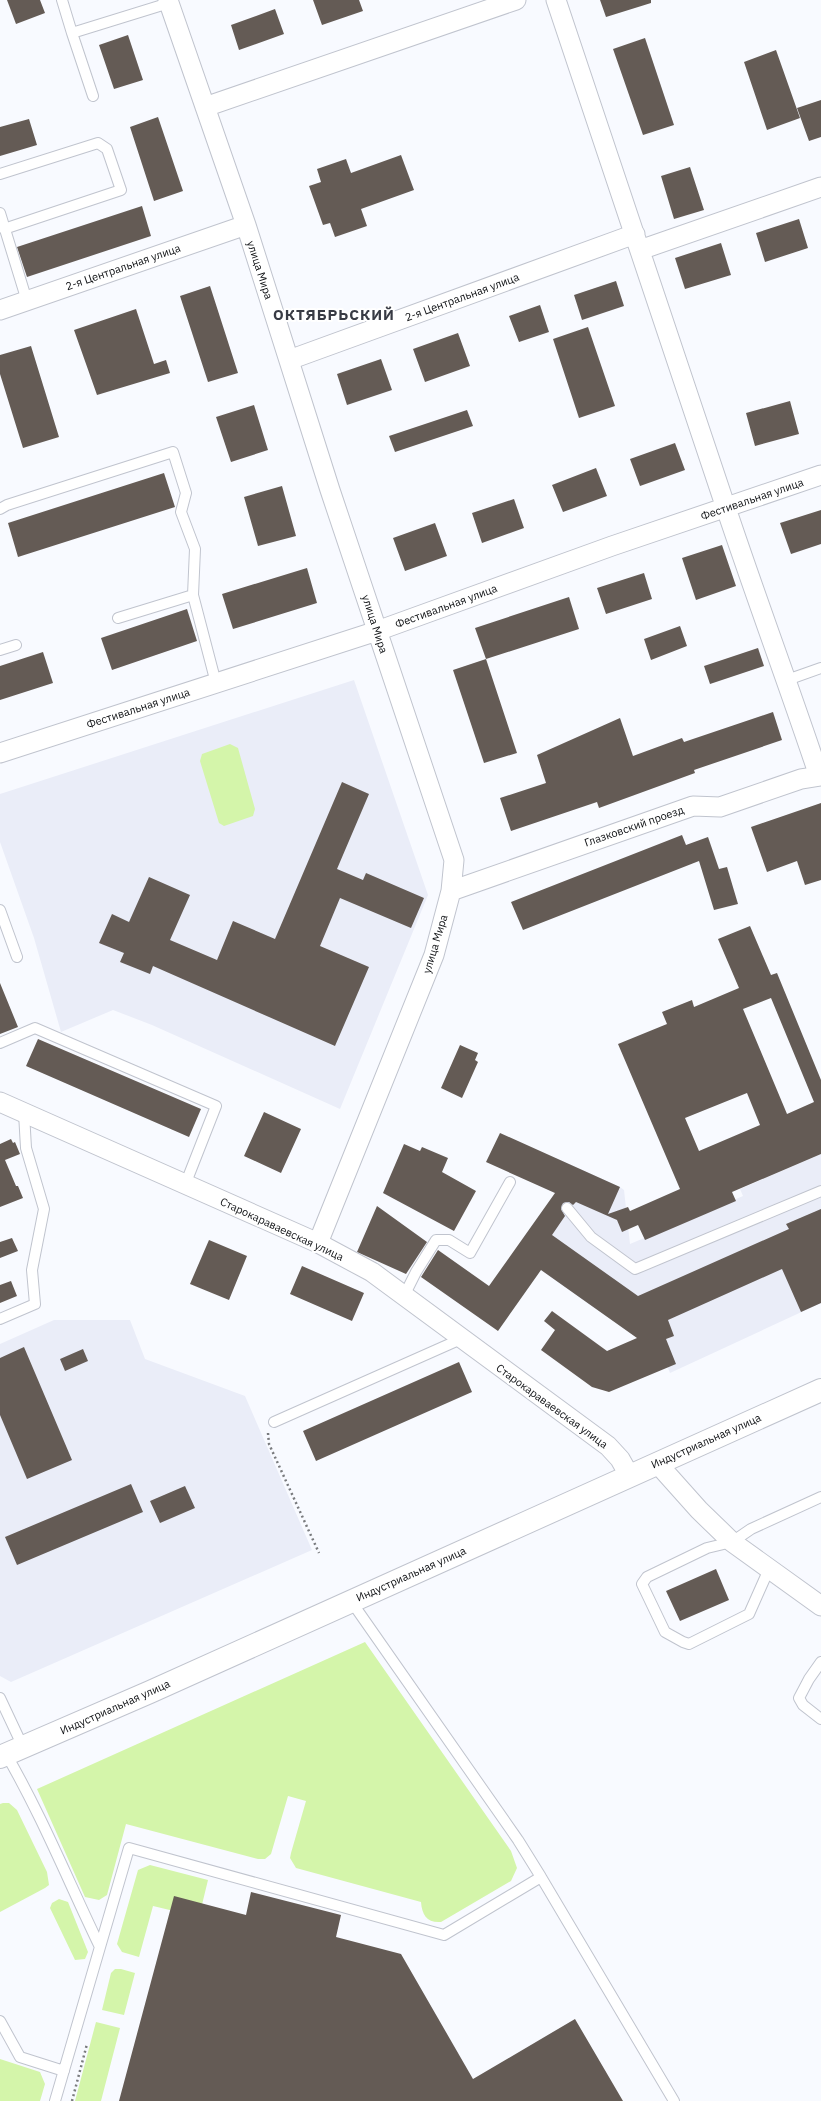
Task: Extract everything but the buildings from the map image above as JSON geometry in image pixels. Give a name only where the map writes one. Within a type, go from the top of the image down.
[{"type":"highway","name":"Индустриальная улица","points":[[10,1753],[821,1390]]},
{"type":"street","points":[[205,108],[516,0]]},
{"type":"street","points":[[556,0],[726,508],[820,778]]},
{"type":"street","name":"улица Мира","points":[[168,1],[246,225],[377,631],[454,860],[451,891],[434,955],[318,1243]]},
{"type":"street","name":"2-я Центральная улица","points":[[289,360],[637,242],[821,187]]},
{"type":"street","name":"2-я Центральная улица","points":[[0,310],[246,225]]},
{"type":"street","name":"Фестивальная улица","points":[[0,753],[377,631],[612,546],[821,475]]},
{"type":"street","name":"Глазковский проезд","points":[[451,891],[692,806],[720,807],[801,779],[820,778]]},
{"type":"street","name":"Старокараваевская улица","points":[[0,1102],[318,1243],[372,1272],[608,1446],[620,1459],[629,1475]]},
{"type":"street","points":[[657,1463],[699,1510],[732,1542],[821,1606]]},
{"type":"lane","points":[[62,0],[93,96]]},
{"type":"lane","points":[[72,33],[168,1]]},
{"type":"lane","points":[[0,174],[98,143],[107,150],[120,190],[4,230]]},
{"type":"lane","points":[[0,213],[27,301]]},
{"type":"lane","points":[[0,509],[7,505],[173,452],[186,492],[181,512],[195,549],[193,595],[216,683]]},
{"type":"lane","points":[[118,618],[193,595]]},
{"type":"lane","points":[[1,648],[16,645]]},
{"type":"lane","points":[[787,680],[821,668]]},
{"type":"lane","points":[[0,910],[17,956]]},
{"type":"lane","points":[[0,1043],[35,1028],[216,1106],[186,1185]]},
{"type":"lane","points":[[0,1319],[35,1304],[32,1270],[44,1209],[26,1148],[24,1113]]},
{"type":"lane","points":[[404,1296],[416,1272],[436,1240],[449,1240],[470,1253],[510,1182]]},
{"type":"lane","points":[[568,1208],[591,1237],[635,1269],[821,1191]]},
{"type":"lane","points":[[274,1422],[461,1339]]},
{"type":"lane","points":[[769,1569],[753,1609],[745,1618],[689,1644],[665,1632],[643,1588],[643,1580],[707,1548],[732,1542],[750,1529],[821,1497]]},
{"type":"lane","points":[[351,1601],[518,1840],[674,2101]]},
{"type":"lane","points":[[821,1662],[809,1679],[799,1698],[803,1705],[821,1718]]},
{"type":"lane","points":[[0,1698],[10,1753],[69,1884],[100,1947]]},
{"type":"lane","points":[[55,2101],[129,1848],[444,1936],[541,1877]]},
{"type":"lane","points":[[0,2021],[20,2057],[64,2071]]},
{"type":"path","points":[[274,1422],[268,1433],[269,1444],[319,1553]]},
{"type":"shaded area","points":[[354,680],[428,895],[340,1109],[152,1025],[113,1010],[61,1032],[34,938],[0,842],[0,794]]},
{"type":"shaded area","points":[[821,1154],[821,1303],[670,1373],[652,1330],[636,1337],[514,1251],[559,1195],[544,1188],[556,1158],[624,1190],[630,1244],[743,1196],[740,1189]]},
{"type":"shaded area","points":[[54,1320],[130,1320],[145,1359],[245,1396],[312,1550],[11,1682],[0,1676],[0,1344]]},
{"type":"green space","points":[[230,744],[238,748],[255,809],[253,816],[224,826],[219,823],[200,761],[202,754]]},
{"type":"green space","points":[[365,1642],[511,1851],[517,1868],[511,1881],[441,1922],[429,1920],[424,1914],[421,1902],[296,1868],[290,1858],[306,1801],[288,1796],[271,1854],[265,1859],[258,1859],[126,1824],[107,1895],[99,1900],[85,1897],[37,1789]]},
{"type":"green space","points":[[9,1803],[17,1810],[47,1872],[49,1885],[0,1912],[0,1804]]},
{"type":"green space","points":[[150,1865],[208,1880],[199,1917],[153,1906],[139,1957],[122,1952],[117,1944],[138,1870]]},
{"type":"green space","points":[[59,1899],[68,1902],[88,1952],[85,1959],[75,1960],[50,1908],[52,1903]]},
{"type":"green space","points":[[115,1969],[135,1973],[124,2015],[102,2010],[111,1973]]},
{"type":"green space","points":[[96,2022],[120,2028],[101,2101],[75,2101]]},
{"type":"green space","points":[[0,2059],[40,2072],[45,2084],[40,2101],[0,2101]]},
{"type":"district","name":"ОКТЯБРЬСКИЙ","points":[[334,314]]}]
